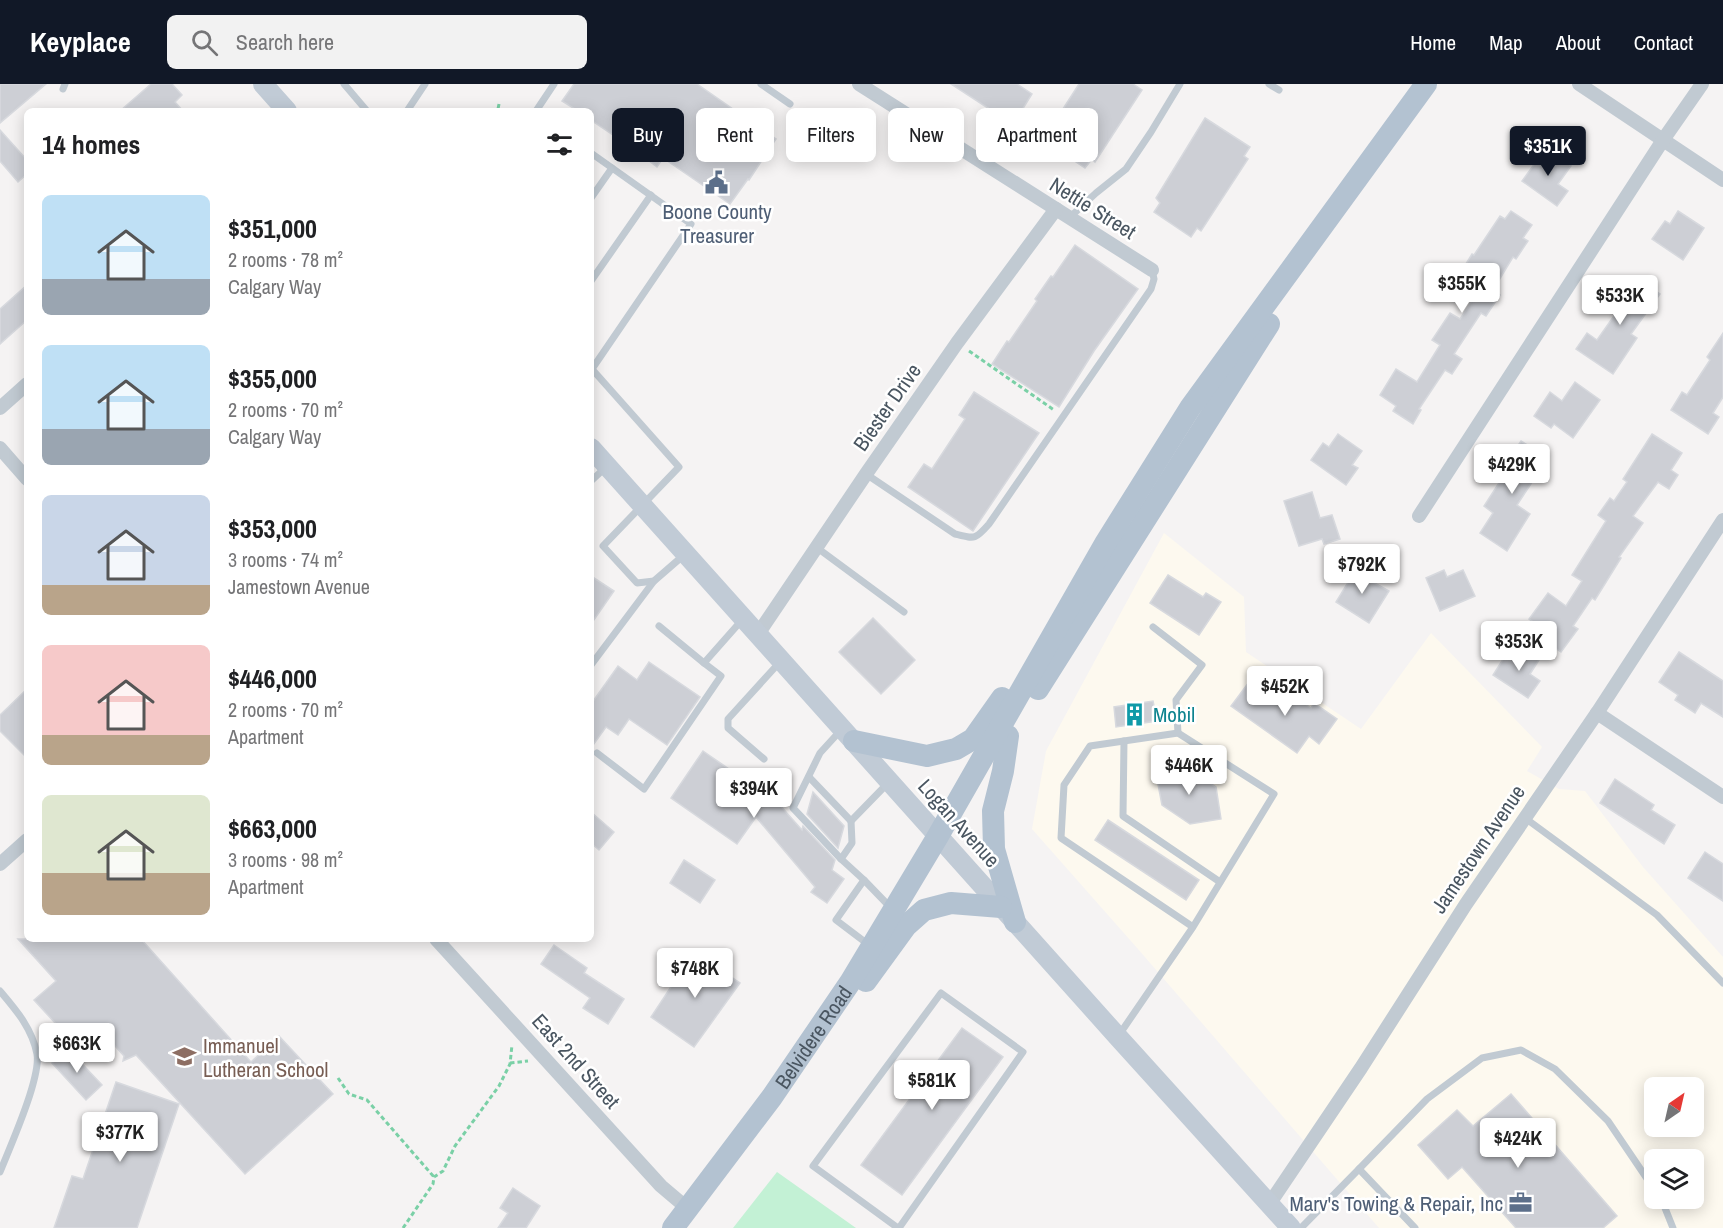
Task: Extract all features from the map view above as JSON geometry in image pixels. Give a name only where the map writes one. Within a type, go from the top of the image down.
[{"type":"main road","points":[[938,836],[1106,542],[1190,408],[1426,84]]},
{"type":"main road","points":[[269,86],[285,108]]},
{"type":"main road","points":[[938,836],[1008,736],[1370,162]]},
{"type":"main road","name":"Logan Avenue","points":[[594,451],[1008,915],[1292,1228]]},
{"type":"main road","points":[[848,735],[927,756],[956,749],[973,739],[1012,684],[1038,660]]},
{"type":"main road","points":[[824,1021],[859,990],[906,926],[924,910],[951,903],[1008,915],[994,849],[993,811],[1003,771],[1008,736]]},
{"type":"main road","name":"Belvidere Road","points":[[673,1228],[772,1097],[824,1021],[938,836]]},
{"type":"street","points":[[1579,84],[1723,180]]},
{"type":"street","points":[[1419,516],[1663,140],[1702,84]]},
{"type":"street","name":"Nettie Street","points":[[866,86],[1152,270]]},
{"type":"street","name":"Biester Drive","points":[[758,634],[957,343],[1056,209]]},
{"type":"street","points":[[0,408],[24,387]]},
{"type":"street","points":[[0,448],[24,476]]},
{"type":"street","name":"Jamestown Avenue","points":[[1270,1203],[1466,904],[1597,713],[1723,520]]},
{"type":"street","points":[[1597,713],[1723,797]]},
{"type":"street","points":[[0,864],[24,843]]},
{"type":"street","name":"East 2nd Street","points":[[439,942],[661,1186],[687,1208]]},
{"type":"lane","points":[[344,84],[364,108]]},
{"type":"lane","points":[[410,108],[425,84]]},
{"type":"lane","points":[[538,108],[554,84]]},
{"type":"lane","points":[[761,84],[790,104]]},
{"type":"lane","points":[[1069,218],[1126,169],[1180,84]]},
{"type":"lane","points":[[1269,84],[1278,90]]},
{"type":"lane","points":[[594,155],[691,224],[594,364]]},
{"type":"lane","points":[[594,194],[612,168]]},
{"type":"lane","points":[[594,277],[651,195]]},
{"type":"lane","points":[[866,474],[955,534],[972,538],[980,534],[1151,288],[1154,279],[1152,270]]},
{"type":"lane","points":[[594,371],[679,466],[603,546],[637,583],[654,581]]},
{"type":"lane","points":[[594,478],[607,466]]},
{"type":"lane","points":[[816,547],[904,612]]},
{"type":"lane","points":[[594,661],[654,581],[686,553]]},
{"type":"lane","points":[[704,663],[744,618]]},
{"type":"lane","points":[[597,753],[644,789],[721,676],[659,626]]},
{"type":"lane","points":[[1154,627],[1202,665],[1176,700],[1178,733]]},
{"type":"lane","points":[[764,759],[729,728],[728,719],[782,660]]},
{"type":"lane","points":[[1118,1037],[1193,927],[1274,794],[1178,733],[1090,746],[1064,785],[1061,838],[1193,927]]},
{"type":"lane","points":[[848,735],[820,753],[793,808],[893,910]]},
{"type":"lane","points":[[1124,741],[1123,816],[1220,882]]},
{"type":"lane","points":[[809,777],[851,821],[852,843],[841,859]]},
{"type":"lane","points":[[851,821],[890,782]]},
{"type":"lane","points":[[1525,818],[1657,915],[1723,983]]},
{"type":"lane","points":[[864,880],[836,920],[871,947]]},
{"type":"lane","points":[[0,991],[27,1025],[37,1054],[36,1068],[24,1110],[0,1172]]},
{"type":"lane","points":[[941,993],[1023,1052],[899,1228],[813,1166],[941,993]]},
{"type":"lane","points":[[1301,1228],[1427,1099],[1482,1058],[1521,1050],[1555,1069],[1608,1121],[1644,1174]]},
{"type":"lane","points":[[1359,1169],[1415,1228]]},
{"type":"lane","points":[[1665,1209],[1673,1228]]},
{"type":"path","points":[[498,108],[499,104]]},
{"type":"path","points":[[957,343],[1062,416]]},
{"type":"path","points":[[403,1228],[433,1184],[434,1177],[443,1170],[455,1146],[499,1086],[510,1064],[513,1040]]},
{"type":"path","points":[[510,1064],[532,1060]]},
{"type":"path","points":[[338,1078],[349,1094],[367,1100],[434,1177]]},
{"type":"shaded area","points":[[1164,533],[1244,597],[1246,652],[1361,729],[1431,633],[1542,747],[1527,771],[1559,789],[1585,791],[1643,867],[1723,957],[1723,1228],[1379,1228],[1032,829],[1046,751]]},
{"type":"green space","points":[[777,1172],[856,1228],[733,1228]]},
{"type":"building","points":[[0,84],[46,84],[0,123]]},
{"type":"building","points":[[151,84],[172,84],[182,95],[175,102],[180,108],[123,108]]},
{"type":"building","points":[[574,84],[697,84],[731,108],[696,108],[696,162],[761,162],[730,204],[669,162],[684,162],[684,108],[612,108],[612,134],[594,122],[594,108],[573,108],[562,101]]},
{"type":"building","points":[[951,84],[1017,84],[1032,94],[1023,108],[988,108]]},
{"type":"building","points":[[1079,84],[1133,84],[1142,90],[1098,157],[1098,108],[1064,108]]},
{"type":"building","points":[[1205,118],[1250,147],[1244,156],[1248,159],[1201,231],[1197,228],[1191,237],[1154,212],[1160,203],[1156,198]]},
{"type":"building","points":[[0,130],[24,157],[24,177],[18,182],[0,161]]},
{"type":"building","points":[[1546,148],[1571,166],[1558,184],[1568,191],[1557,206],[1522,181]]},
{"type":"building","points":[[650,162],[660,162],[657,167]]},
{"type":"building","points":[[1076,162],[1090,162],[1085,168]]},
{"type":"building","points":[[1511,211],[1532,225],[1523,238],[1528,241],[1516,259],[1513,257],[1493,290],[1500,295],[1486,316],[1481,313],[1454,354],[1462,359],[1452,374],[1445,370],[1419,409],[1421,410],[1413,424],[1393,411],[1396,406],[1380,395],[1396,369],[1417,382],[1440,345],[1432,340],[1450,313],[1460,319],[1477,293],[1456,280],[1500,216],[1505,219]]},
{"type":"building","points":[[1678,211],[1704,228],[1683,260],[1652,239],[1665,221],[1670,224]]},
{"type":"building","points":[[1075,245],[1138,289],[1094,351],[1059,407],[992,364],[1037,301],[1035,299],[1051,276],[1053,277]]},
{"type":"building","points":[[1633,276],[1660,294],[1631,334],[1637,338],[1613,374],[1576,349],[1587,333],[1597,340],[1621,306],[1611,299],[1622,283],[1626,286]]},
{"type":"building","points":[[24,288],[24,323],[0,344],[0,309]]},
{"type":"building","points":[[1723,333],[1723,397],[1713,413],[1719,417],[1708,434],[1671,410],[1682,392],[1687,395],[1710,360],[1707,357]]},
{"type":"building","points":[[1575,382],[1600,400],[1573,438],[1554,424],[1551,428],[1534,416],[1550,392],[1562,401]]},
{"type":"building","points":[[974,392],[1039,433],[973,531],[908,487],[924,464],[932,469],[965,419],[959,415]]},
{"type":"building","points":[[1338,434],[1362,451],[1352,465],[1358,468],[1346,485],[1311,460],[1323,443],[1329,447]]},
{"type":"building","points":[[1652,434],[1682,453],[1671,470],[1678,475],[1669,489],[1658,482],[1633,516],[1643,523],[1619,557],[1621,558],[1595,600],[1592,598],[1573,626],[1578,629],[1561,652],[1544,640],[1549,633],[1529,619],[1548,593],[1566,606],[1582,581],[1572,575],[1606,521],[1598,515],[1610,498],[1614,501],[1627,482],[1623,479]]},
{"type":"building","points":[[1521,441],[1548,458],[1517,505],[1530,514],[1507,551],[1480,533],[1493,513],[1484,506],[1508,469],[1500,465],[1511,447],[1515,450]]},
{"type":"building","points":[[1312,492],[1320,518],[1332,515],[1340,539],[1324,544],[1322,539],[1299,546],[1284,501]]},
{"type":"building","points":[[1358,566],[1374,577],[1371,581],[1389,591],[1369,623],[1336,602]]},
{"type":"building","points":[[1444,570],[1447,577],[1463,570],[1475,596],[1440,611],[1426,578]]},
{"type":"building","points":[[1168,575],[1203,597],[1206,593],[1221,602],[1199,635],[1150,603]]},
{"type":"building","points":[[594,578],[614,591],[594,620]]},
{"type":"building","points":[[873,618],[915,660],[881,694],[839,652]]},
{"type":"building","points":[[1518,647],[1539,660],[1530,674],[1540,681],[1528,698],[1493,675],[1505,656],[1510,660]]},
{"type":"building","points":[[1679,652],[1723,681],[1723,717],[1701,703],[1695,713],[1675,700],[1678,695],[1659,682]]},
{"type":"building","points":[[649,662],[700,697],[667,745],[629,719],[618,735],[606,727],[594,744],[594,700],[618,666],[637,680]]},
{"type":"building","points":[[1249,682],[1275,701],[1284,689],[1311,708],[1314,703],[1337,719],[1319,744],[1309,736],[1297,753],[1231,706]]},
{"type":"building","points":[[24,692],[24,755],[0,731],[0,715]]},
{"type":"building","name":"Mobil","points":[[1153,701],[1157,721],[1116,727],[1114,707]]},
{"type":"building","points":[[703,751],[778,803],[802,830],[803,826],[835,860],[832,870],[844,879],[827,903],[811,892],[815,887],[756,817],[737,844],[671,798]]},
{"type":"building","points":[[1187,768],[1216,787],[1221,819],[1190,824],[1162,805],[1156,774]]},
{"type":"building","points":[[1615,779],[1654,805],[1651,810],[1675,825],[1664,844],[1600,803]]},
{"type":"building","points":[[813,792],[844,826],[838,848],[807,814]]},
{"type":"building","points":[[594,815],[614,832],[599,850],[594,846]]},
{"type":"building","points":[[1108,820],[1199,880],[1186,900],[1095,840]]},
{"type":"building","points":[[1705,852],[1723,864],[1723,901],[1688,878]]},
{"type":"building","points":[[684,860],[715,880],[700,903],[670,883]]},
{"type":"building","name":"Immanuel Lutheran School","points":[[18,939],[24,939],[24,942],[144,942],[251,1062],[279,1036],[333,1094],[245,1174],[136,1055],[123,1061],[124,1056],[100,1029],[78,1048],[34,1000],[56,981]]},
{"type":"building","points":[[554,945],[587,968],[584,973],[624,999],[608,1024],[583,1008],[590,998],[541,964]]},
{"type":"building","points":[[694,952],[740,983],[694,1047],[651,1017]]},
{"type":"building","points":[[962,1028],[1003,1057],[902,1195],[861,1165]]},
{"type":"building","points":[[68,1049],[102,1085],[86,1100],[52,1063]]},
{"type":"building","points":[[116,1082],[179,1104],[137,1228],[54,1228],[72,1176],[83,1179]]},
{"type":"building","points":[[1511,1094],[1617,1216],[1603,1228],[1516,1228],[1462,1167],[1448,1179],[1418,1145],[1457,1110],[1473,1126]]},
{"type":"building","points":[[513,1188],[540,1206],[526,1228],[498,1228],[508,1213],[500,1208]]},
{"type":"place","name":"Boone County Treasurer","points":[[717,183]]},
{"type":"place","name":"Mobil","points":[[1135,714]]},
{"type":"place","name":"Immanuel Lutheran School","points":[[185,1057]]},
{"type":"place","name":"Marv's Towing & Repair, Inc","points":[[1521,1203]]}]
